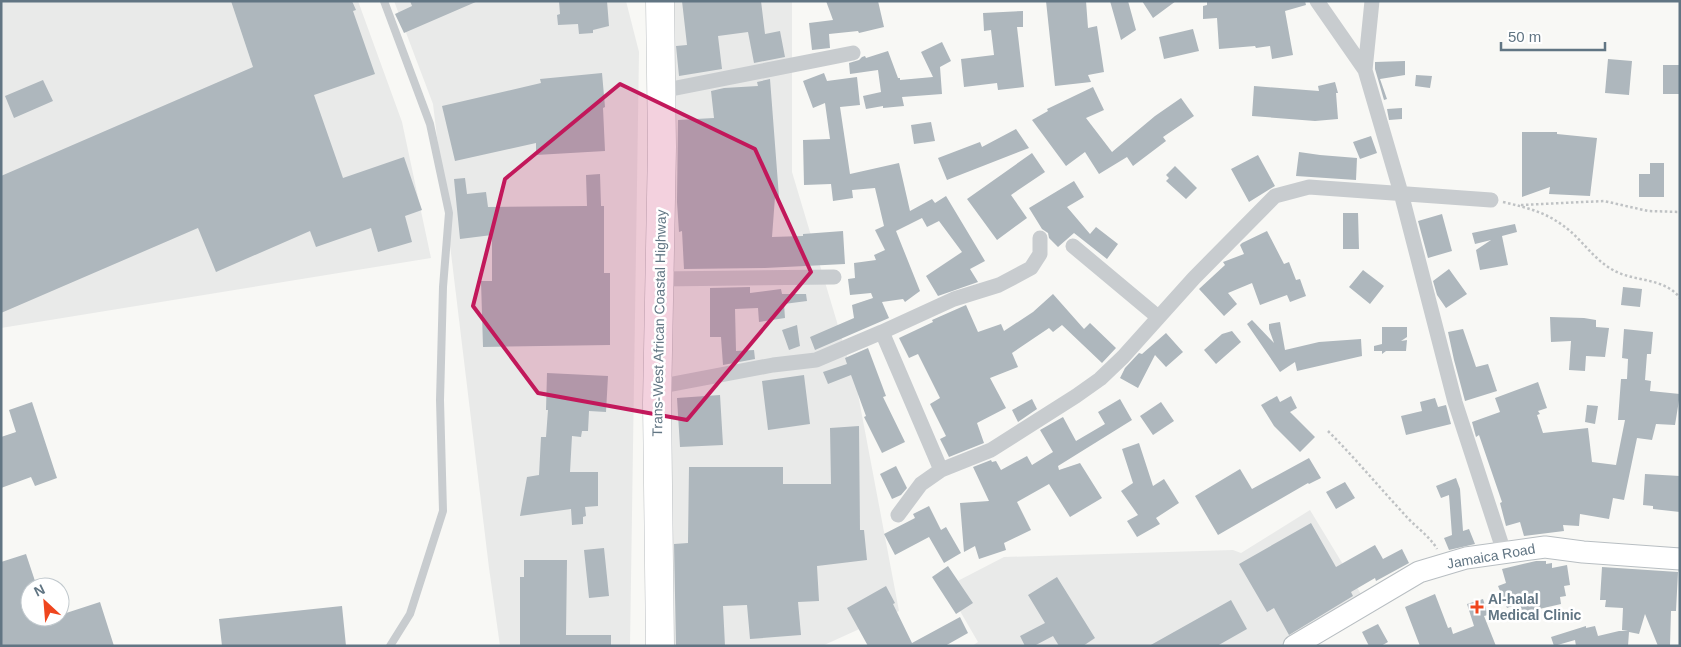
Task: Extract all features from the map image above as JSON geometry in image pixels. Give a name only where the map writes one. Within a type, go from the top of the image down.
[{"type":"highway","name":"Trans-West African Coastal Highway","points":[[660,1],[662,147],[657,386],[660,646]]},
{"type":"street","points":[[1316,1],[1365,70],[1401,193],[1455,402],[1504,552]]},
{"type":"street","points":[[1365,70],[1372,1]]},
{"type":"street","points":[[661,91],[853,53]]},
{"type":"street","points":[[898,515],[921,484],[941,470],[991,450],[1076,396],[1100,378],[1123,357],[1230,240],[1275,196],[1309,187],[1491,200]]},
{"type":"street","points":[[657,386],[773,365],[816,360],[954,299],[999,285],[1030,268],[1040,254],[1040,238]]},
{"type":"street","points":[[1072,246],[1158,317]]},
{"type":"street","points":[[659,280],[834,277]]},
{"type":"street","points":[[882,332],[941,470]]},
{"type":"street","name":"Jamaica Road","points":[[1294,646],[1419,572],[1446,563],[1504,552],[1545,547],[1582,552],[1680,559]]},
{"type":"lane","points":[[384,1],[430,124],[449,212],[443,287],[440,400],[443,511],[410,614],[390,646]]},
{"type":"path","points":[[1491,200],[1520,205],[1545,214],[1570,231],[1613,271],[1666,286],[1680,298]]},
{"type":"path","points":[[1520,205],[1604,201],[1648,211],[1680,212]]},
{"type":"path","points":[[1328,431],[1360,462],[1408,518],[1433,541],[1446,563]]},
{"type":"highlighted area","points":[[620,84],[755,149],[811,272],[687,420],[538,393],[473,306],[505,179]]},
{"type":"shaded area","points":[[1,1],[358,1],[402,122],[431,258],[1,328]]},
{"type":"shaded area","points":[[394,1],[626,1],[639,52],[630,646],[500,646],[433,104]]},
{"type":"shaded area","points":[[666,1],[792,1],[792,172],[857,389],[899,611],[822,646],[671,646]]},
{"type":"shaded area","points":[[1310,510],[1364,599],[1284,646],[972,646],[978,642],[946,587],[1004,557],[1233,550],[1241,553]]},
{"type":"building","points":[[231,1],[352,1],[356,10],[353,11],[375,74],[314,95],[343,178],[404,157],[422,210],[405,216],[412,242],[378,252],[371,228],[316,247],[310,231],[216,272],[198,228],[1,313],[1,176],[253,67]]},
{"type":"building","points":[[410,1],[478,1],[404,33],[395,14],[412,6]]},
{"type":"building","points":[[559,1],[607,1],[609,26],[593,30],[593,33],[579,34],[578,24],[558,25],[557,15],[560,14]]},
{"type":"building","points":[[682,1],[761,1],[765,34],[780,31],[785,57],[754,63],[748,32],[718,36],[722,69],[679,76],[676,46],[687,45]]},
{"type":"building","points":[[826,1],[878,1],[884,27],[859,33],[858,31],[829,34],[830,48],[812,50],[809,23],[833,20]]},
{"type":"building","points":[[1046,1],[1086,1],[1088,28],[1097,26],[1104,72],[1088,75],[1091,82],[1055,86]]},
{"type":"building","points":[[1110,1],[1128,1],[1136,30],[1121,40]]},
{"type":"building","points":[[1142,1],[1176,1],[1153,18]]},
{"type":"building","points":[[1207,1],[1305,1],[1306,5],[1285,11],[1293,55],[1272,59],[1270,46],[1219,49],[1217,18],[1203,19],[1203,6],[1207,5]]},
{"type":"building","points":[[1023,11],[1023,27],[1017,27],[1024,87],[998,90],[997,83],[964,87],[961,59],[994,55],[991,30],[984,31],[983,13]]},
{"type":"building","points":[[1193,29],[1199,51],[1164,59],[1159,37]]},
{"type":"building","points":[[942,42],[951,61],[940,67],[942,94],[902,97],[904,106],[883,108],[883,106],[866,109],[863,96],[881,92],[878,70],[850,74],[849,63],[865,56],[866,58],[888,51],[900,80],[933,77],[921,52]]},
{"type":"building","points":[[1608,59],[1632,61],[1629,95],[1605,93]]},
{"type":"building","points":[[1405,61],[1405,75],[1380,79],[1387,99],[1384,100],[1375,69],[1375,62]]},
{"type":"building","points":[[1663,65],[1680,65],[1680,94],[1663,94]]},
{"type":"building","points":[[602,73],[605,107],[603,108],[605,151],[536,155],[536,143],[455,161],[442,106],[541,83],[540,79]]},
{"type":"building","points":[[824,73],[827,81],[857,77],[860,105],[840,107],[850,174],[899,163],[910,211],[932,199],[935,203],[946,196],[985,261],[970,269],[978,282],[938,296],[926,276],[962,252],[939,221],[927,227],[922,218],[896,231],[920,291],[905,302],[903,299],[882,302],[889,318],[815,350],[810,337],[854,318],[852,305],[873,298],[871,293],[850,295],[848,279],[855,278],[854,263],[876,260],[874,255],[885,250],[875,230],[884,226],[875,188],[852,190],[853,198],[833,201],[831,184],[804,185],[803,140],[830,139],[825,103],[813,108],[803,81]]},
{"type":"building","points":[[1416,75],[1432,76],[1430,88],[1415,86]]},
{"type":"building","points":[[770,79],[779,197],[775,197],[772,237],[803,236],[803,234],[843,231],[845,264],[765,268],[684,269],[682,231],[679,232],[677,202],[678,120],[714,118],[711,91],[724,88],[758,86],[757,82]]},
{"type":"building","points":[[43,80],[53,101],[14,118],[5,96]]},
{"type":"building","points":[[1335,82],[1338,93],[1336,93],[1338,119],[1315,121],[1252,116],[1254,86],[1319,91],[1318,86]]},
{"type":"building","points":[[1093,87],[1104,110],[1086,118],[1112,152],[1155,116],[1181,98],[1194,116],[1163,137],[1166,141],[1133,166],[1127,157],[1099,174],[1085,152],[1066,166],[1032,120],[1048,111],[1047,109]]},
{"type":"building","points":[[1402,108],[1402,119],[1389,120],[1387,109]]},
{"type":"building","points":[[931,122],[935,141],[914,144],[911,125]]},
{"type":"building","points":[[1016,129],[1029,148],[947,180],[938,158],[980,142],[982,147]]},
{"type":"building","points":[[1522,132],[1557,132],[1557,134],[1597,138],[1590,196],[1549,194],[1550,187],[1522,197]]},
{"type":"building","points":[[1371,136],[1377,153],[1360,159],[1353,142]]},
{"type":"building","points":[[1299,152],[1357,158],[1356,180],[1296,176]]},
{"type":"building","points":[[1032,153],[1045,172],[1011,195],[1027,218],[997,240],[967,199]]},
{"type":"building","points":[[1258,155],[1275,186],[1249,202],[1231,169]]},
{"type":"building","points":[[1650,163],[1664,163],[1664,197],[1639,197],[1639,174],[1650,174]]},
{"type":"building","points":[[1175,166],[1197,188],[1186,199],[1166,181],[1169,178],[1166,175]]},
{"type":"building","points":[[600,174],[601,206],[604,206],[604,273],[610,273],[610,345],[483,347],[481,281],[492,281],[492,235],[460,239],[454,179],[465,178],[467,194],[486,192],[488,207],[587,206],[586,175]]},
{"type":"building","points":[[1074,181],[1084,197],[1067,207],[1090,234],[1096,227],[1118,244],[1107,259],[1074,233],[1058,247],[1049,238],[1048,233],[1042,229],[1029,208]]},
{"type":"building","points":[[1343,213],[1358,213],[1359,249],[1343,249]]},
{"type":"building","points":[[1442,214],[1452,251],[1428,258],[1418,221]]},
{"type":"building","points":[[1515,224],[1517,232],[1502,236],[1508,265],[1480,270],[1476,250],[1491,240],[1475,244],[1472,233]]},
{"type":"building","points":[[1267,231],[1284,264],[1289,262],[1296,280],[1300,279],[1306,296],[1290,302],[1287,295],[1260,305],[1252,283],[1228,293],[1237,304],[1224,316],[1199,289],[1225,265],[1223,262],[1244,254],[1240,245],[1242,243]]},
{"type":"building","points":[[1449,269],[1467,294],[1446,308],[1437,295],[1433,281]]},
{"type":"building","points":[[1363,270],[1384,286],[1370,304],[1349,287]]},
{"type":"building","points":[[750,287],[750,293],[781,289],[782,294],[806,294],[807,301],[784,304],[785,318],[759,322],[758,308],[735,309],[736,351],[754,350],[755,359],[723,365],[721,337],[710,337],[710,288]]},
{"type":"building","points":[[1623,287],[1642,289],[1640,307],[1621,305]]},
{"type":"building","points":[[1053,294],[1084,329],[1090,323],[1116,348],[1102,363],[1062,325],[1053,332],[1049,328],[1012,353],[1018,367],[990,378],[1006,408],[977,423],[984,443],[949,457],[940,439],[946,436],[930,404],[940,398],[918,354],[909,358],[899,338],[933,322],[932,320],[966,305],[978,332],[1001,324],[1004,331],[1033,312]]},
{"type":"building","points":[[1550,317],[1596,320],[1596,327],[1609,328],[1605,357],[1586,356],[1585,371],[1569,370],[1571,341],[1551,342]]},
{"type":"building","points":[[1252,320],[1274,343],[1269,324],[1280,322],[1285,350],[1319,342],[1361,339],[1362,356],[1297,371],[1295,362],[1280,372],[1247,324]]},
{"type":"building","points":[[797,325],[800,346],[789,350],[782,330]]},
{"type":"building","points":[[1382,327],[1407,327],[1407,337],[1401,341],[1407,340],[1406,351],[1386,351],[1382,354],[1382,351],[1374,351],[1374,346],[1382,344]]},
{"type":"building","points":[[1463,329],[1476,367],[1488,364],[1497,391],[1465,401],[1448,332]]},
{"type":"building","points":[[1624,329],[1653,332],[1651,354],[1647,354],[1645,380],[1651,381],[1650,391],[1680,394],[1675,425],[1656,424],[1652,440],[1637,438],[1624,500],[1613,498],[1609,519],[1580,514],[1579,526],[1563,525],[1564,531],[1524,536],[1520,522],[1506,526],[1500,503],[1502,502],[1479,435],[1476,437],[1472,422],[1500,412],[1495,398],[1538,382],[1547,408],[1538,411],[1540,414],[1537,415],[1543,433],[1588,428],[1592,462],[1616,465],[1625,420],[1618,420],[1621,379],[1627,379],[1628,359],[1622,358]]},
{"type":"building","points":[[1232,331],[1241,342],[1216,364],[1204,350],[1222,334]]},
{"type":"building","points":[[1166,333],[1183,352],[1166,367],[1155,355],[1138,388],[1120,378],[1125,368],[1139,353],[1142,354]]},
{"type":"building","points":[[868,348],[886,396],[883,397],[905,442],[882,453],[864,417],[866,416],[851,375],[828,384],[823,372],[847,364],[845,358]]},
{"type":"building","points":[[547,373],[608,376],[606,412],[589,411],[588,431],[582,431],[581,437],[572,436],[570,472],[598,472],[598,506],[585,507],[586,516],[583,517],[583,524],[572,525],[571,509],[520,516],[527,477],[539,475],[541,437],[546,437],[548,410],[546,410]]},
{"type":"building","points":[[804,375],[810,424],[768,430],[762,381]]},
{"type":"building","points":[[720,395],[723,445],[680,447],[677,398]]},
{"type":"building","points":[[1277,396],[1280,402],[1291,396],[1297,408],[1290,412],[1315,437],[1300,452],[1274,426],[1261,405]]},
{"type":"building","points":[[1435,398],[1438,407],[1446,405],[1451,424],[1406,435],[1401,416],[1422,411],[1420,402]]},
{"type":"building","points":[[1032,399],[1037,409],[1018,422],[1012,410]]},
{"type":"building","points":[[1120,399],[1132,420],[1058,466],[1059,470],[1080,463],[1102,498],[1070,517],[1049,484],[1017,502],[1031,530],[1004,543],[1006,550],[979,559],[975,546],[964,552],[960,503],[989,501],[973,467],[991,460],[992,462],[996,461],[1001,470],[1027,456],[1032,465],[1053,452],[1040,430],[1063,417],[1076,441],[1105,424],[1098,412]]},
{"type":"building","points":[[32,402],[57,478],[35,486],[31,477],[1,488],[1,437],[16,432],[9,410]]},
{"type":"building","points":[[1161,402],[1174,421],[1153,435],[1140,416]]},
{"type":"building","points":[[1587,405],[1598,406],[1595,424],[1585,422]]},
{"type":"building","points":[[859,426],[860,530],[864,530],[867,560],[817,566],[819,601],[798,602],[801,635],[750,639],[747,605],[723,606],[725,646],[676,646],[674,544],[688,543],[689,467],[783,467],[783,484],[831,484],[830,428]]},
{"type":"building","points":[[1139,443],[1153,486],[1164,479],[1179,503],[1156,518],[1160,524],[1137,537],[1127,521],[1138,515],[1121,491],[1133,483],[1122,449]]},
{"type":"building","points":[[1309,458],[1321,478],[1308,483],[1218,535],[1195,496],[1240,469],[1252,489]]},
{"type":"building","points":[[896,466],[907,488],[901,495],[892,499],[880,474]]},
{"type":"building","points":[[1645,474],[1680,476],[1680,512],[1653,509],[1653,506],[1643,505]]},
{"type":"building","points":[[1456,478],[1460,489],[1463,531],[1469,529],[1475,544],[1449,550],[1444,538],[1452,535],[1449,495],[1441,498],[1436,486]]},
{"type":"building","points":[[1345,482],[1355,498],[1336,509],[1326,492]]},
{"type":"building","points":[[929,506],[941,530],[946,527],[961,553],[944,563],[929,537],[895,555],[884,534],[915,518],[913,514]]},
{"type":"building","points":[[1311,523],[1336,567],[1375,545],[1383,559],[1402,549],[1409,563],[1376,581],[1375,578],[1351,592],[1353,596],[1289,635],[1274,608],[1267,612],[1239,564]]},
{"type":"building","points":[[604,548],[609,596],[589,598],[584,550]]},
{"type":"building","points":[[26,554],[34,577],[20,577],[20,627],[70,627],[70,612],[100,602],[114,646],[1,646],[1,562]]},
{"type":"building","points":[[524,560],[567,560],[566,635],[611,635],[611,646],[520,646],[520,577],[524,577]]},
{"type":"building","points":[[1536,561],[1546,561],[1546,564],[1552,563],[1552,568],[1567,565],[1570,585],[1564,586],[1566,596],[1560,597],[1561,604],[1522,613],[1520,603],[1507,608],[1498,586],[1506,583],[1502,569]]},
{"type":"building","points":[[948,566],[973,603],[956,614],[932,577]]},
{"type":"building","points":[[1602,567],[1678,572],[1676,611],[1671,611],[1670,646],[1658,646],[1645,614],[1639,634],[1629,632],[1628,646],[1576,646],[1575,640],[1554,646],[1551,637],[1586,626],[1586,628],[1595,626],[1598,636],[1628,631],[1622,630],[1623,608],[1605,607],[1606,600],[1600,600]]},
{"type":"building","points":[[1057,577],[1095,638],[1083,646],[1059,646],[1053,636],[1034,646],[1025,646],[1020,636],[1045,623],[1028,595]]},
{"type":"building","points":[[886,586],[912,643],[960,617],[968,633],[945,646],[868,646],[847,608]]},
{"type":"building","points":[[1435,594],[1448,628],[1451,627],[1453,634],[1474,626],[1467,604],[1483,599],[1488,615],[1484,616],[1496,646],[1420,646],[1405,607]]},
{"type":"building","points":[[1231,600],[1247,629],[1217,646],[1149,646]]},
{"type":"building","points":[[342,606],[346,646],[222,646],[219,619]]},
{"type":"building","points":[[1378,624],[1388,642],[1381,646],[1369,646],[1362,632]]},
{"type":"place","name":"Al-halal Medical Clinic","points":[[1477,607]]}]
